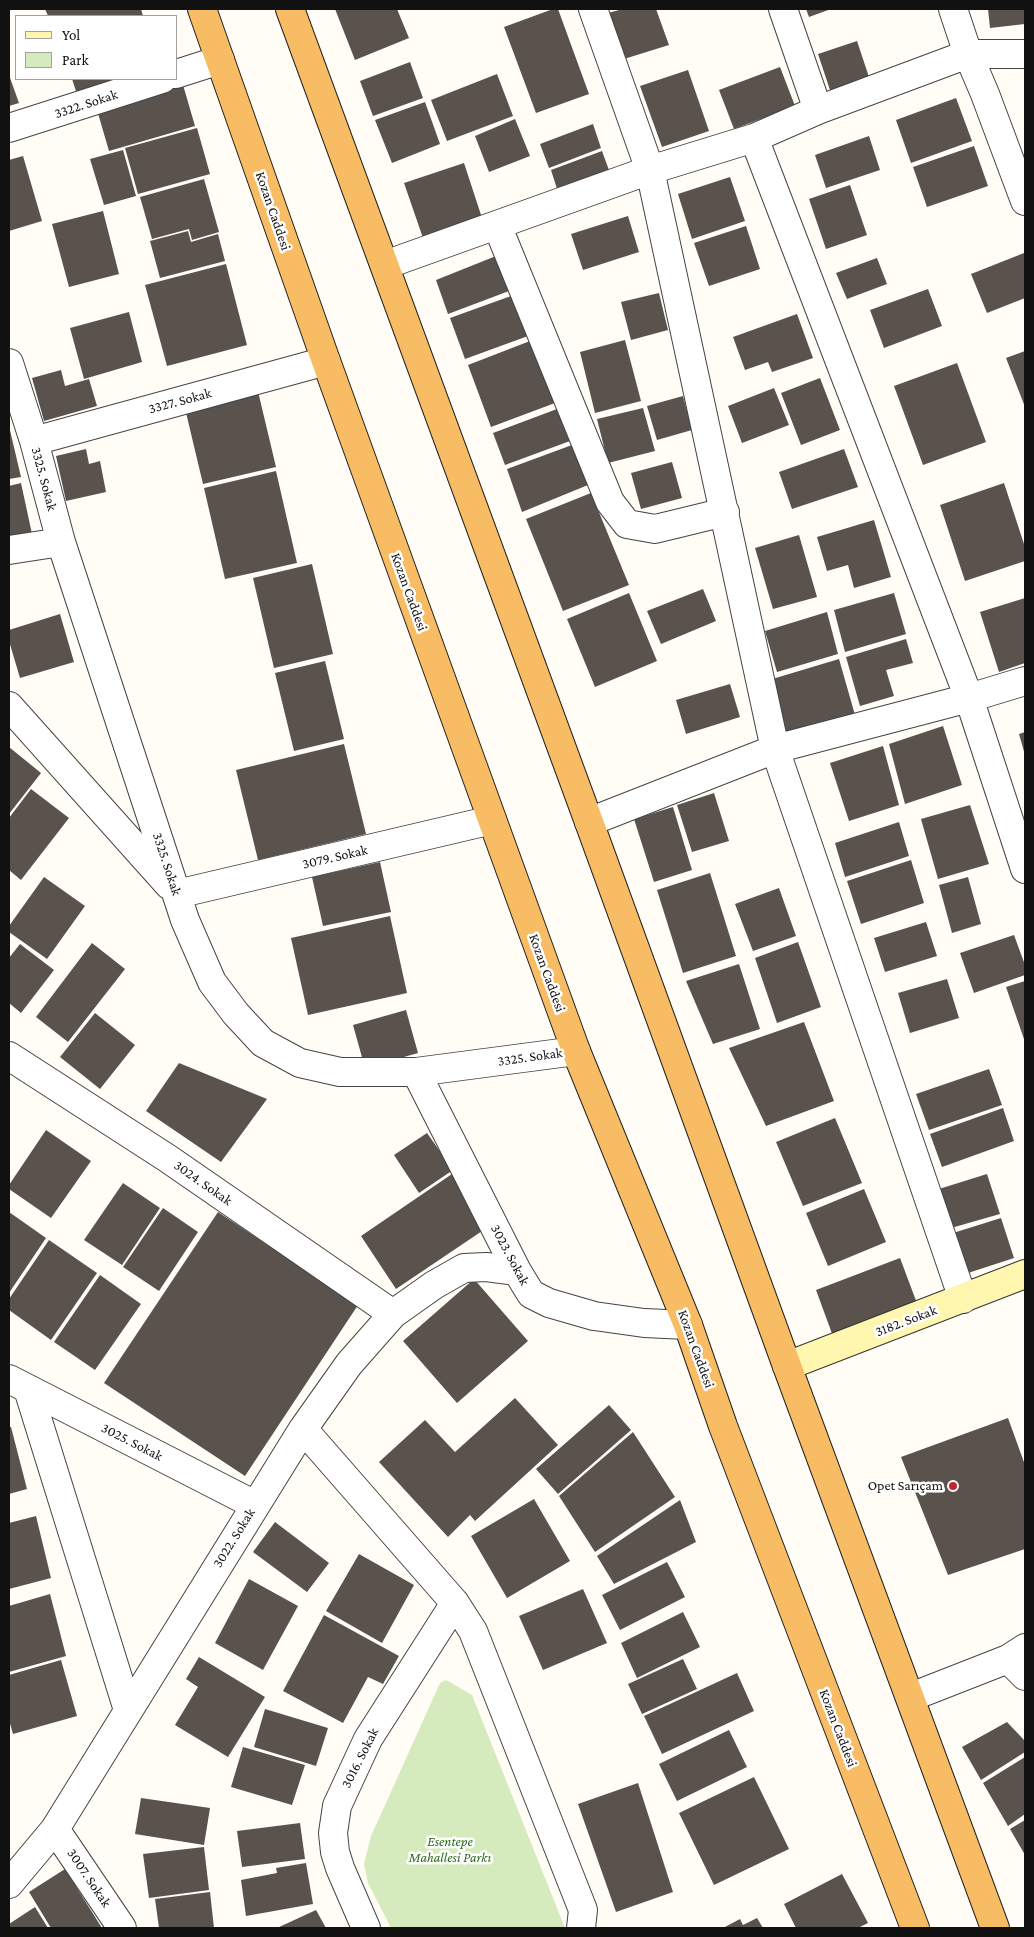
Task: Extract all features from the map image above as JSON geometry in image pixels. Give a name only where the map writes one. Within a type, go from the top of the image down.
[{"type":"highway","name":"Kozan Caddesi","points":[[202,9],[326,361],[576,1050],[688,1325],[726,1436],[909,1926]]},
{"type":"highway","points":[[290,9],[995,1928]]},
{"type":"main road","name":"3182. Sokak","points":[[787,1366],[1025,1274]]},
{"type":"street","points":[[593,9],[650,170],[775,749],[963,1299]]},
{"type":"street","points":[[784,9],[818,110]]},
{"type":"street","points":[[953,9],[968,54],[1025,201]]},
{"type":"street","points":[[385,265],[650,170],[754,138],[818,110],[968,54],[1025,54]]},
{"type":"street","points":[[178,73],[220,60]]},
{"type":"street","name":"3322. Sokak","points":[[9,128],[159,80]]},
{"type":"street","points":[[754,138],[969,698],[1025,869]]},
{"type":"street","points":[[497,225],[610,502],[627,524],[656,529],[725,512]]},
{"type":"street","name":"3327. Sokak","points":[[34,441],[326,361]]},
{"type":"street","name":"3325. Sokak","points":[[9,363],[34,441],[60,542],[185,920],[212,982],[236,1014],[263,1043],[300,1063],[340,1072],[416,1072],[576,1050]]},
{"type":"street","points":[[9,550],[60,542]]},
{"type":"street","points":[[589,822],[775,749],[969,698],[1025,681]]},
{"type":"street","points":[[11,714],[177,894]]},
{"type":"street","name":"3079. Sokak","points":[[177,894],[492,820]]},
{"type":"street","name":"3024. Sokak","points":[[9,1056],[167,1158],[393,1314]]},
{"type":"street","name":"3023. Sokak","points":[[416,1072],[517,1272],[531,1294],[549,1303],[594,1316],[644,1323],[688,1325]]},
{"type":"street","name":"3022. Sokak","points":[[9,1884],[55,1829],[302,1429],[349,1364],[393,1314],[434,1285],[464,1268],[486,1267],[517,1272]]},
{"type":"street","points":[[18,1384],[128,1710]]},
{"type":"street","name":"3025. Sokak","points":[[18,1384],[254,1506]]},
{"type":"street","points":[[302,1429],[455,1603],[473,1631],[583,1910],[581,1928]]},
{"type":"street","name":"3016. Sokak","points":[[366,1928],[335,1852],[333,1833],[337,1806],[368,1739],[455,1603]]},
{"type":"street","points":[[910,1697],[1020,1661]]},
{"type":"street","name":"3007. Sokak","points":[[55,1829],[122,1928]]},
{"type":"green space","name":"Esentepe Mahallesi Parkı","points":[[446,1680],[472,1695],[565,1928],[391,1928],[368,1883],[364,1864],[371,1836],[440,1683]]},
{"type":"building","points":[[45,9],[141,9],[143,15],[48,15]]},
{"type":"building","points":[[335,9],[397,9],[409,38],[355,60]]},
{"type":"building","points":[[553,9],[558,9],[589,94],[536,113],[504,27]]},
{"type":"building","points":[[623,9],[656,9],[669,45],[624,59],[608,13]]},
{"type":"building","points":[[806,9],[831,9],[809,17]]},
{"type":"building","points":[[988,9],[1025,9],[1025,24],[990,28]]},
{"type":"building","points":[[857,41],[871,83],[832,96],[818,54]]},
{"type":"building","points":[[410,62],[423,98],[373,116],[360,81]]},
{"type":"building","points":[[780,67],[795,106],[734,129],[719,90]]},
{"type":"building","points":[[688,70],[709,131],[662,147],[640,86]]},
{"type":"building","points":[[497,74],[513,116],[447,141],[431,100]]},
{"type":"building","points":[[9,75],[19,103],[9,106]]},
{"type":"building","points":[[181,78],[195,126],[109,151],[95,103]]},
{"type":"building","points":[[72,80],[127,80],[78,97]]},
{"type":"building","points":[[956,98],[972,141],[911,163],[896,120]]},
{"type":"building","points":[[425,102],[440,144],[392,163],[375,120]]},
{"type":"building","points":[[515,119],[530,156],[489,172],[475,136]]},
{"type":"building","points":[[593,124],[601,148],[549,168],[540,144]]},
{"type":"building","points":[[197,128],[210,174],[138,194],[125,148]]},
{"type":"building","points":[[869,136],[880,170],[826,188],[815,155]]},
{"type":"building","points":[[974,146],[988,186],[927,207],[913,167]]},
{"type":"building","points":[[123,150],[136,196],[104,205],[90,159]]},
{"type":"building","points":[[602,151],[610,173],[558,192],[551,170]]},
{"type":"building","points":[[23,156],[42,221],[9,231],[9,160]]},
{"type":"building","points":[[464,163],[483,221],[424,241],[404,183]]},
{"type":"building","points":[[730,177],[745,221],[692,239],[678,194]]},
{"type":"building","points":[[204,179],[219,232],[192,240],[189,229],[152,239],[140,197]]},
{"type":"building","points":[[850,185],[867,235],[826,249],[809,199]]},
{"type":"building","points":[[103,211],[119,274],[69,287],[52,224]]},
{"type":"building","points":[[628,216],[639,252],[583,270],[571,234]]},
{"type":"building","points":[[746,226],[760,269],[709,286],[694,243]]},
{"type":"building","points":[[188,231],[191,242],[218,234],[225,261],[160,278],[150,241]]},
{"type":"building","points":[[1024,253],[1025,298],[987,313],[971,274]]},
{"type":"building","points":[[496,256],[509,291],[448,314],[436,280]]},
{"type":"building","points":[[877,258],[887,284],[847,299],[836,273]]},
{"type":"building","points":[[226,264],[247,345],[167,366],[145,285]]},
{"type":"building","points":[[928,289],[942,326],[884,348],[870,310]]},
{"type":"building","points":[[659,293],[668,330],[631,340],[621,302]]},
{"type":"building","points":[[511,296],[528,336],[465,359],[450,318]]},
{"type":"building","points":[[129,312],[142,362],[84,379],[70,328]]},
{"type":"building","points":[[797,314],[813,358],[772,372],[768,362],[745,370],[733,337]]},
{"type":"building","points":[[625,340],[641,401],[595,413],[580,352]]},
{"type":"building","points":[[530,341],[555,403],[491,427],[468,365]]},
{"type":"building","points":[[1025,351],[1025,407],[1006,358]]},
{"type":"building","points":[[957,363],[986,442],[923,465],[894,386]]},
{"type":"building","points":[[61,370],[65,386],[89,379],[97,406],[44,421],[32,378]]},
{"type":"building","points":[[820,378],[840,430],[801,445],[781,393]]},
{"type":"building","points":[[256,383],[276,467],[203,484],[183,400]]},
{"type":"building","points":[[774,388],[789,425],[742,443],[728,406]]},
{"type":"building","points":[[683,396],[692,430],[657,440],[647,406]]},
{"type":"building","points":[[643,408],[655,451],[608,463],[597,419]]},
{"type":"building","points":[[557,409],[570,441],[505,465],[493,433]]},
{"type":"building","points":[[9,426],[21,477],[9,479]]},
{"type":"building","points":[[572,445],[588,485],[522,512],[507,469]]},
{"type":"building","points":[[86,449],[89,464],[100,461],[106,492],[66,501],[56,456]]},
{"type":"building","points":[[844,449],[858,487],[792,509],[779,472]]},
{"type":"building","points":[[672,462],[682,498],[641,509],[631,473]]},
{"type":"building","points":[[276,471],[297,563],[225,579],[204,488]]},
{"type":"building","points":[[21,483],[32,534],[9,539],[9,486]]},
{"type":"building","points":[[1004,483],[1025,547],[1025,561],[965,581],[940,505]]},
{"type":"building","points":[[591,493],[629,585],[563,611],[526,519]]},
{"type":"building","points":[[874,520],[891,577],[854,588],[848,565],[827,571],[817,537]]},
{"type":"building","points":[[799,535],[817,597],[773,609],[755,548]]},
{"type":"building","points":[[312,564],[333,654],[274,668],[253,578]]},
{"type":"building","points":[[703,589],[716,621],[661,644],[647,611]]},
{"type":"building","points":[[629,593],[657,661],[595,687],[567,619]]},
{"type":"building","points":[[894,593],[906,634],[845,652],[834,610]]},
{"type":"building","points":[[1025,598],[1025,663],[999,672],[980,612]]},
{"type":"building","points":[[827,612],[838,654],[777,672],[765,631]]},
{"type":"building","points":[[60,614],[74,662],[20,678],[9,641],[9,630]]},
{"type":"building","points":[[906,639],[913,663],[886,670],[894,696],[860,706],[846,657]]},
{"type":"building","points":[[839,659],[855,715],[785,735],[769,680]]},
{"type":"building","points":[[325,661],[344,739],[294,751],[275,673]]},
{"type":"building","points":[[730,684],[740,717],[686,734],[676,700]]},
{"type":"building","points":[[943,726],[962,785],[905,804],[889,744]]},
{"type":"building","points":[[1025,732],[1025,755],[1019,734]]},
{"type":"building","points":[[344,744],[366,834],[258,860],[236,770]]},
{"type":"building","points":[[883,746],[899,805],[849,821],[830,763]]},
{"type":"building","points":[[9,747],[41,773],[9,814]]},
{"type":"building","points":[[31,789],[69,818],[21,880],[9,870],[9,818]]},
{"type":"building","points":[[714,793],[729,841],[692,852],[677,805]]},
{"type":"building","points":[[970,805],[989,864],[938,879],[921,819]]},
{"type":"building","points":[[673,807],[692,870],[654,882],[634,819]]},
{"type":"building","points":[[899,822],[909,856],[845,877],[835,843]]},
{"type":"building","points":[[911,860],[924,903],[861,924],[847,881]]},
{"type":"building","points":[[380,862],[391,912],[323,926],[312,877]]},
{"type":"building","points":[[710,873],[736,956],[683,973],[657,890]]},
{"type":"building","points":[[44,877],[85,906],[47,959],[9,932],[9,926]]},
{"type":"building","points":[[968,877],[981,924],[952,933],[939,885]]},
{"type":"building","points":[[779,888],[796,936],[753,951],[735,904]]},
{"type":"building","points":[[390,916],[407,993],[308,1015],[291,938]]},
{"type":"building","points":[[926,922],[937,956],[885,972],[874,938]]},
{"type":"building","points":[[1014,935],[1025,965],[1025,975],[974,993],[960,953]]},
{"type":"building","points":[[798,942],[821,1007],[777,1023],[755,958]]},
{"type":"building","points":[[92,943],[125,969],[68,1042],[36,1017]]},
{"type":"building","points":[[20,944],[54,970],[21,1013],[9,1003],[9,958]]},
{"type":"building","points":[[739,964],[760,1029],[713,1044],[686,981]]},
{"type":"building","points":[[947,979],[959,1018],[910,1033],[898,993]]},
{"type":"building","points":[[1025,981],[1025,1042],[1006,987]]},
{"type":"building","points":[[406,1010],[418,1053],[365,1068],[353,1025]]},
{"type":"building","points":[[95,1013],[135,1045],[100,1089],[60,1057]]},
{"type":"building","points":[[804,1022],[834,1101],[766,1126],[729,1048]]},
{"type":"building","points":[[179,1063],[267,1099],[221,1162],[146,1111]]},
{"type":"building","points":[[989,1069],[1002,1105],[929,1130],[916,1094]]},
{"type":"building","points":[[1003,1108],[1014,1141],[942,1167],[930,1134]]},
{"type":"building","points":[[835,1118],[862,1183],[803,1206],[776,1142]]},
{"type":"building","points":[[46,1130],[91,1161],[51,1218],[9,1189],[9,1185]]},
{"type":"building","points":[[427,1133],[453,1170],[419,1193],[394,1155]]},
{"type":"building","points":[[452,1174],[488,1227],[396,1289],[361,1236]]},
{"type":"building","points":[[987,1174],[1000,1214],[951,1228],[939,1189]]},
{"type":"building","points":[[123,1183],[160,1208],[122,1265],[84,1240]]},
{"type":"building","points":[[864,1189],[886,1242],[828,1266],[806,1213]]},
{"type":"building","points":[[163,1208],[198,1232],[159,1291],[123,1267]]},
{"type":"building","points":[[9,1212],[46,1238],[9,1293]]},
{"type":"building","points":[[218,1212],[358,1305],[245,1476],[104,1383]]},
{"type":"building","points":[[1001,1218],[1014,1258],[965,1274],[953,1233]]},
{"type":"building","points":[[49,1240],[97,1273],[51,1340],[9,1310],[9,1299]]},
{"type":"building","points":[[900,1258],[918,1306],[834,1339],[816,1290]]},
{"type":"building","points":[[100,1275],[141,1304],[95,1370],[54,1342]]},
{"type":"building","points":[[474,1279],[528,1341],[457,1403],[403,1341]]},
{"type":"building","points":[[515,1398],[558,1445],[475,1521],[470,1515],[448,1537],[379,1462],[425,1420],[455,1452]]},
{"type":"building","points":[[609,1405],[631,1430],[558,1494],[536,1469]]},
{"type":"building","points":[[1008,1418],[1025,1465],[1025,1549],[948,1575],[901,1457]]},
{"type":"building","points":[[9,1427],[11,1427],[27,1489],[9,1494]]},
{"type":"building","points":[[633,1432],[675,1497],[595,1552],[559,1496]]},
{"type":"building","points":[[534,1499],[570,1561],[507,1598],[471,1536]]},
{"type":"building","points":[[680,1500],[696,1542],[614,1584],[597,1556]]},
{"type":"building","points":[[36,1516],[51,1578],[9,1589],[9,1523]]},
{"type":"building","points":[[275,1522],[329,1563],[307,1592],[253,1552]]},
{"type":"building","points":[[359,1554],[414,1585],[382,1643],[326,1611]]},
{"type":"building","points":[[667,1562],[685,1597],[620,1630],[602,1595]]},
{"type":"building","points":[[249,1579],[298,1606],[263,1670],[215,1643]]},
{"type":"building","points":[[583,1589],[607,1643],[543,1670],[519,1616]]},
{"type":"building","points":[[50,1594],[66,1656],[9,1672],[9,1606]]},
{"type":"building","points":[[683,1612],[700,1647],[637,1678],[621,1643]]},
{"type":"building","points":[[324,1615],[399,1656],[383,1684],[368,1677],[343,1723],[283,1691]]},
{"type":"building","points":[[199,1657],[265,1697],[228,1757],[175,1725],[198,1687],[186,1679]]},
{"type":"building","points":[[683,1659],[697,1689],[642,1714],[628,1684]]},
{"type":"building","points":[[61,1660],[77,1716],[13,1734],[9,1720],[9,1675]]},
{"type":"building","points":[[737,1673],[754,1711],[662,1754],[644,1716]]},
{"type":"building","points":[[265,1709],[328,1728],[316,1766],[254,1747]]},
{"type":"building","points":[[1007,1722],[1025,1741],[1025,1752],[981,1780],[962,1747]]},
{"type":"building","points":[[729,1730],[747,1767],[677,1801],[659,1764]]},
{"type":"building","points":[[243,1747],[305,1765],[292,1805],[231,1787]]},
{"type":"building","points":[[1025,1757],[1025,1814],[1008,1826],[983,1783]]},
{"type":"building","points":[[754,1777],[789,1849],[714,1885],[679,1813]]},
{"type":"building","points":[[638,1783],[673,1892],[616,1912],[578,1804]]},
{"type":"building","points":[[141,1798],[210,1808],[204,1845],[135,1834]]},
{"type":"building","points":[[1025,1820],[1025,1855],[1010,1829]]},
{"type":"building","points":[[300,1823],[305,1859],[242,1867],[237,1831]]},
{"type":"building","points":[[204,1847],[209,1890],[149,1898],[143,1854]]},
{"type":"building","points":[[306,1863],[313,1904],[246,1916],[241,1880],[277,1873],[276,1868]]},
{"type":"building","points":[[65,1869],[102,1928],[51,1928],[29,1892]]},
{"type":"building","points":[[842,1874],[868,1923],[858,1928],[796,1928],[784,1904]]},
{"type":"building","points":[[210,1892],[214,1928],[159,1928],[155,1899]]},
{"type":"building","points":[[35,1907],[48,1928],[9,1928],[9,1924]]},
{"type":"building","points":[[316,1910],[326,1928],[277,1928]]},
{"type":"building","points":[[757,1918],[763,1928],[723,1928],[740,1919],[743,1925]]},
{"type":"place","name":"Opet Sarıçam","points":[[953,1486]]}]
